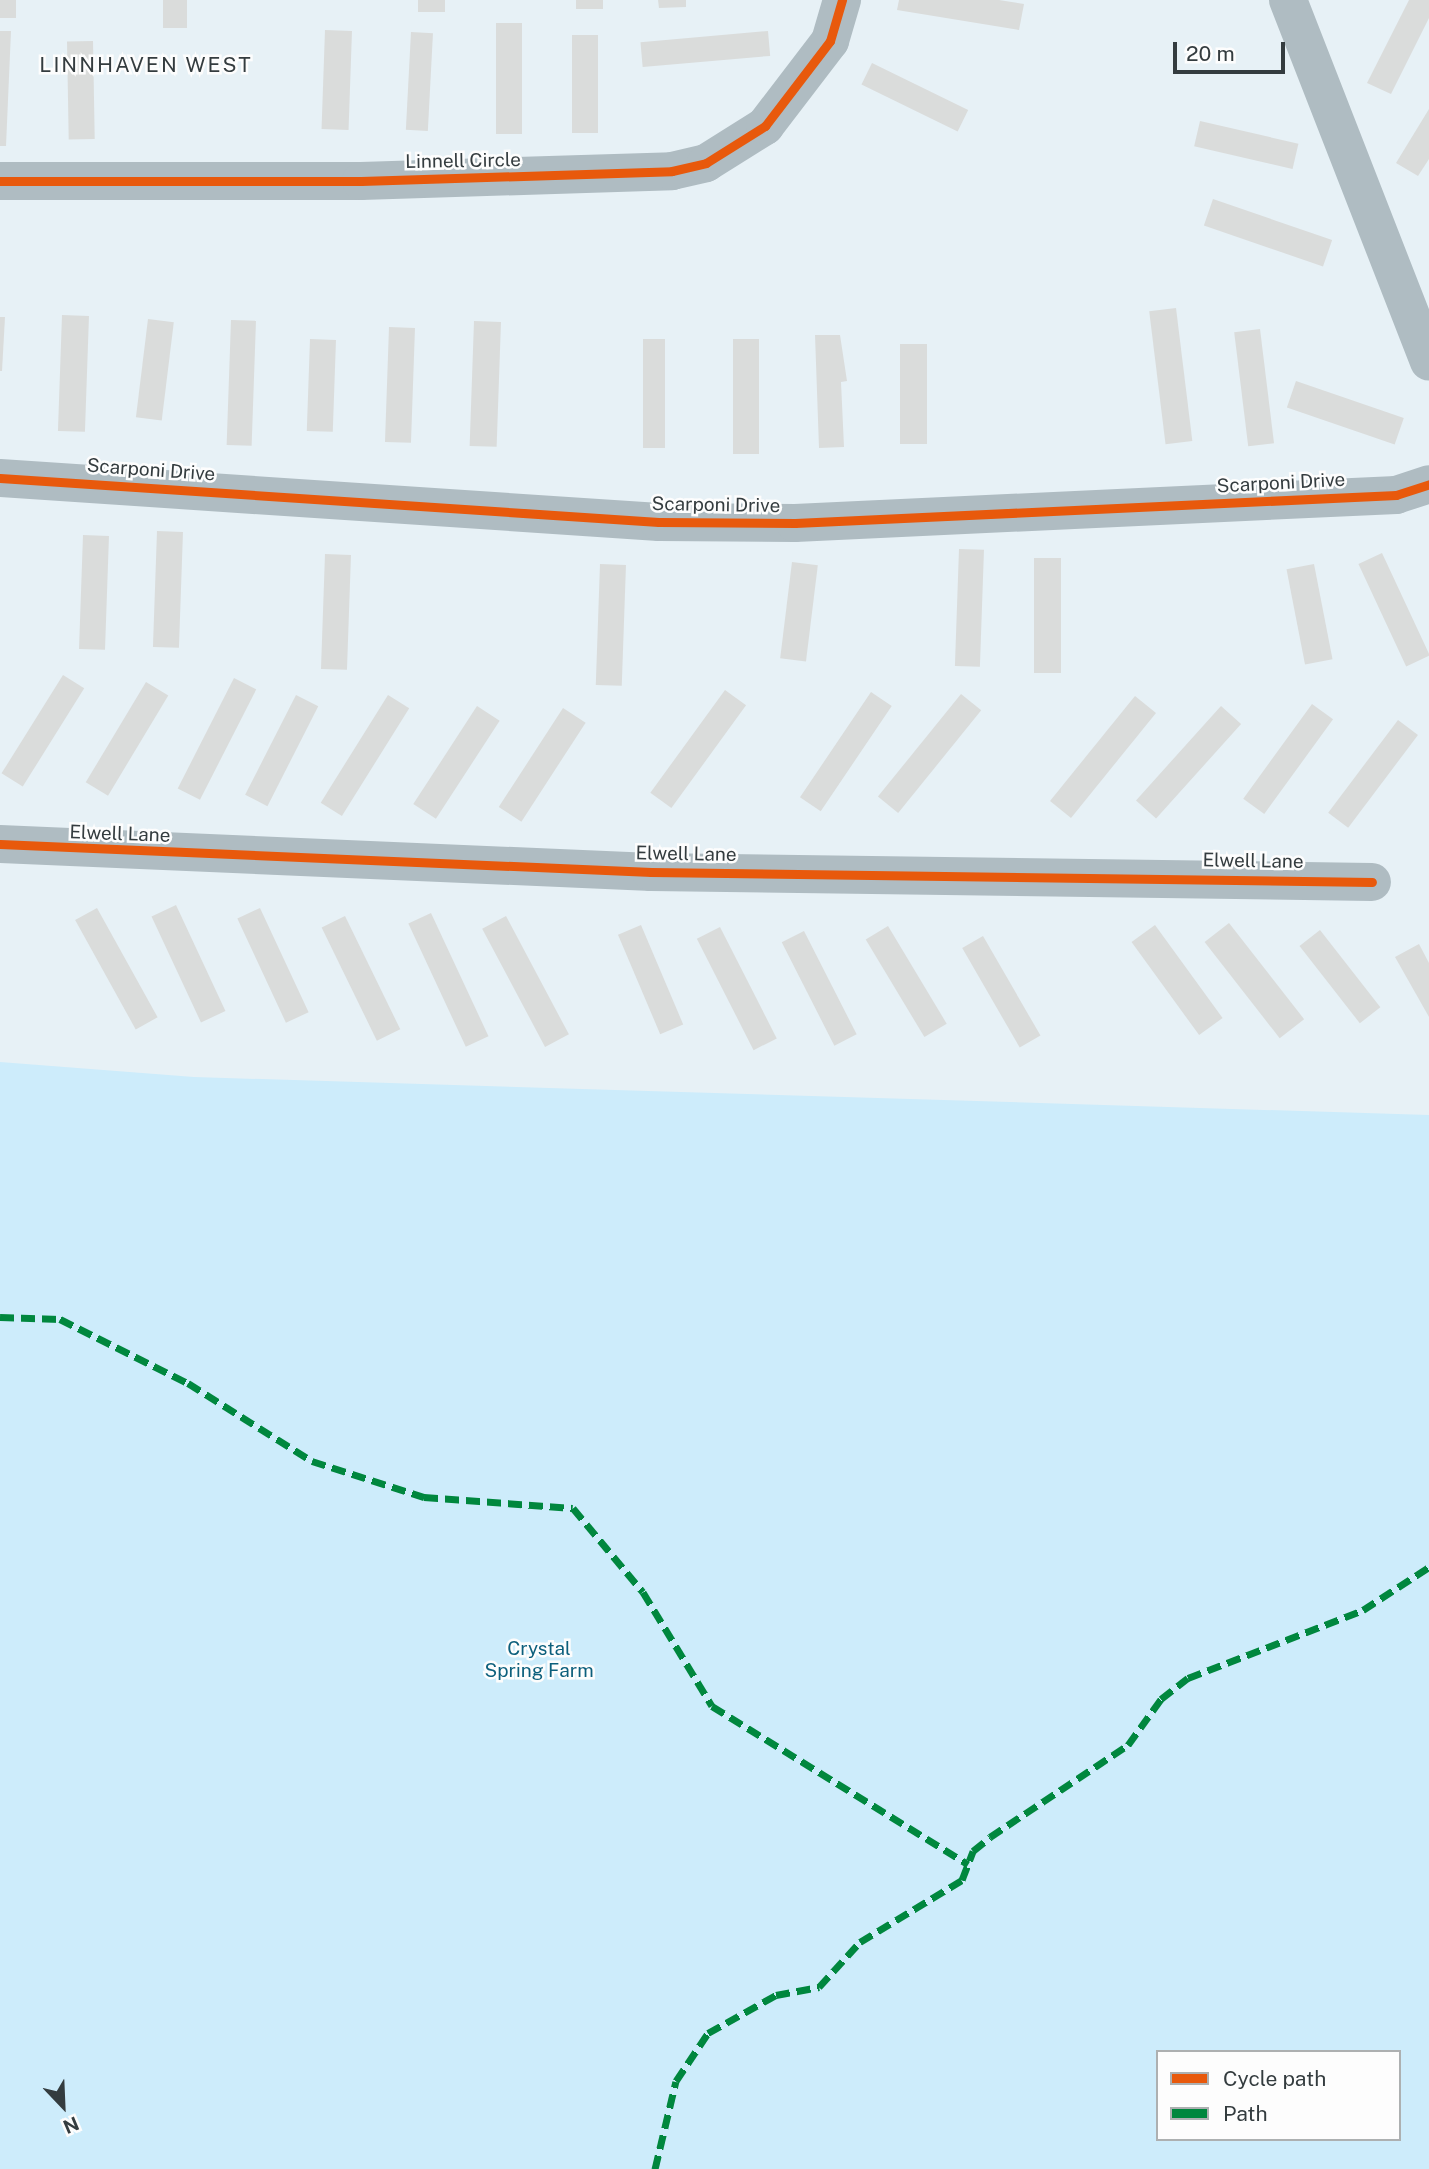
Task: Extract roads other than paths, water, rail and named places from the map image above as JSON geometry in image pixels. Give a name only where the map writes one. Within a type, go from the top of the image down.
[{"type":"street","name":"Linnell Circle","points":[[0,181],[362,181],[672,171],[706,163],[765,126],[830,41],[842,0]]},
{"type":"street","points":[[1288,0],[1429,362]]},
{"type":"street","name":"Scarponi Drive","points":[[0,478],[659,523],[794,523],[1396,495],[1429,484]]},
{"type":"street","name":"Elwell Lane","points":[[0,844],[651,872],[1372,882]]},
{"type":"district","name":"LINNHAVEN WEST","points":[[146,65]]},
{"type":"park label","name":"Crystal Spring Farm","points":[[539,1660]]}]
